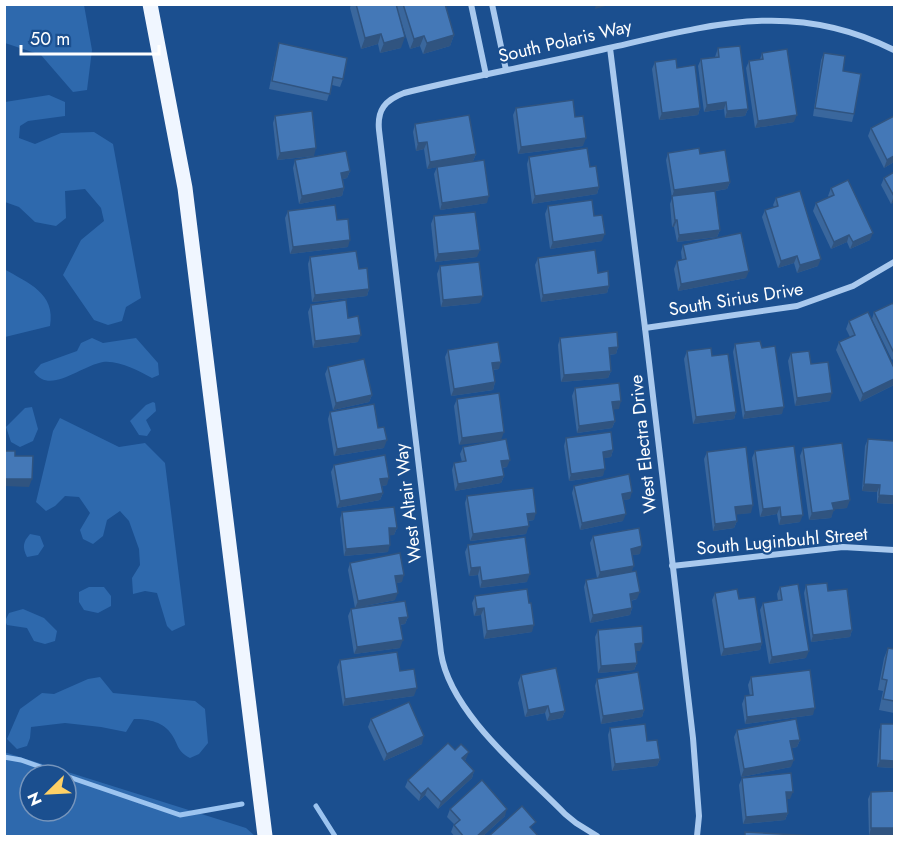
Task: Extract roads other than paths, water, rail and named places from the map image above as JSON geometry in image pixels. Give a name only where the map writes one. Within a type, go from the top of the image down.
[{"type":"main road","points":[[150,4],[185,188],[265,837]]},
{"type":"street","points":[[471,4],[486,75]]},
{"type":"street","points":[[492,4],[506,70]]},
{"type":"street","name":"South Polaris Way","points":[[383,106],[404,93],[610,48],[722,19],[759,13]]},
{"type":"street","points":[[780,13],[792,14]]},
{"type":"street","points":[[813,16],[860,31],[894,50]]},
{"type":"street","name":"West Electra Drive","points":[[610,48],[697,777],[699,816],[697,837]]},
{"type":"street","name":"West Altair Way","points":[[383,106],[379,112],[379,130],[445,673],[460,701],[494,742],[576,823],[597,837]]},
{"type":"street","name":"South Sirius Drive","points":[[645,328],[797,306],[853,286],[894,262]]},
{"type":"street","name":"South Luginbuhl Street","points":[[672,566],[843,547],[894,549]]},
{"type":"waterway","points":[[4,757],[29,763]]},
{"type":"waterway","points":[[78,780],[180,815],[242,804]]},
{"type":"waterway","points":[[316,806],[335,836]]}]
